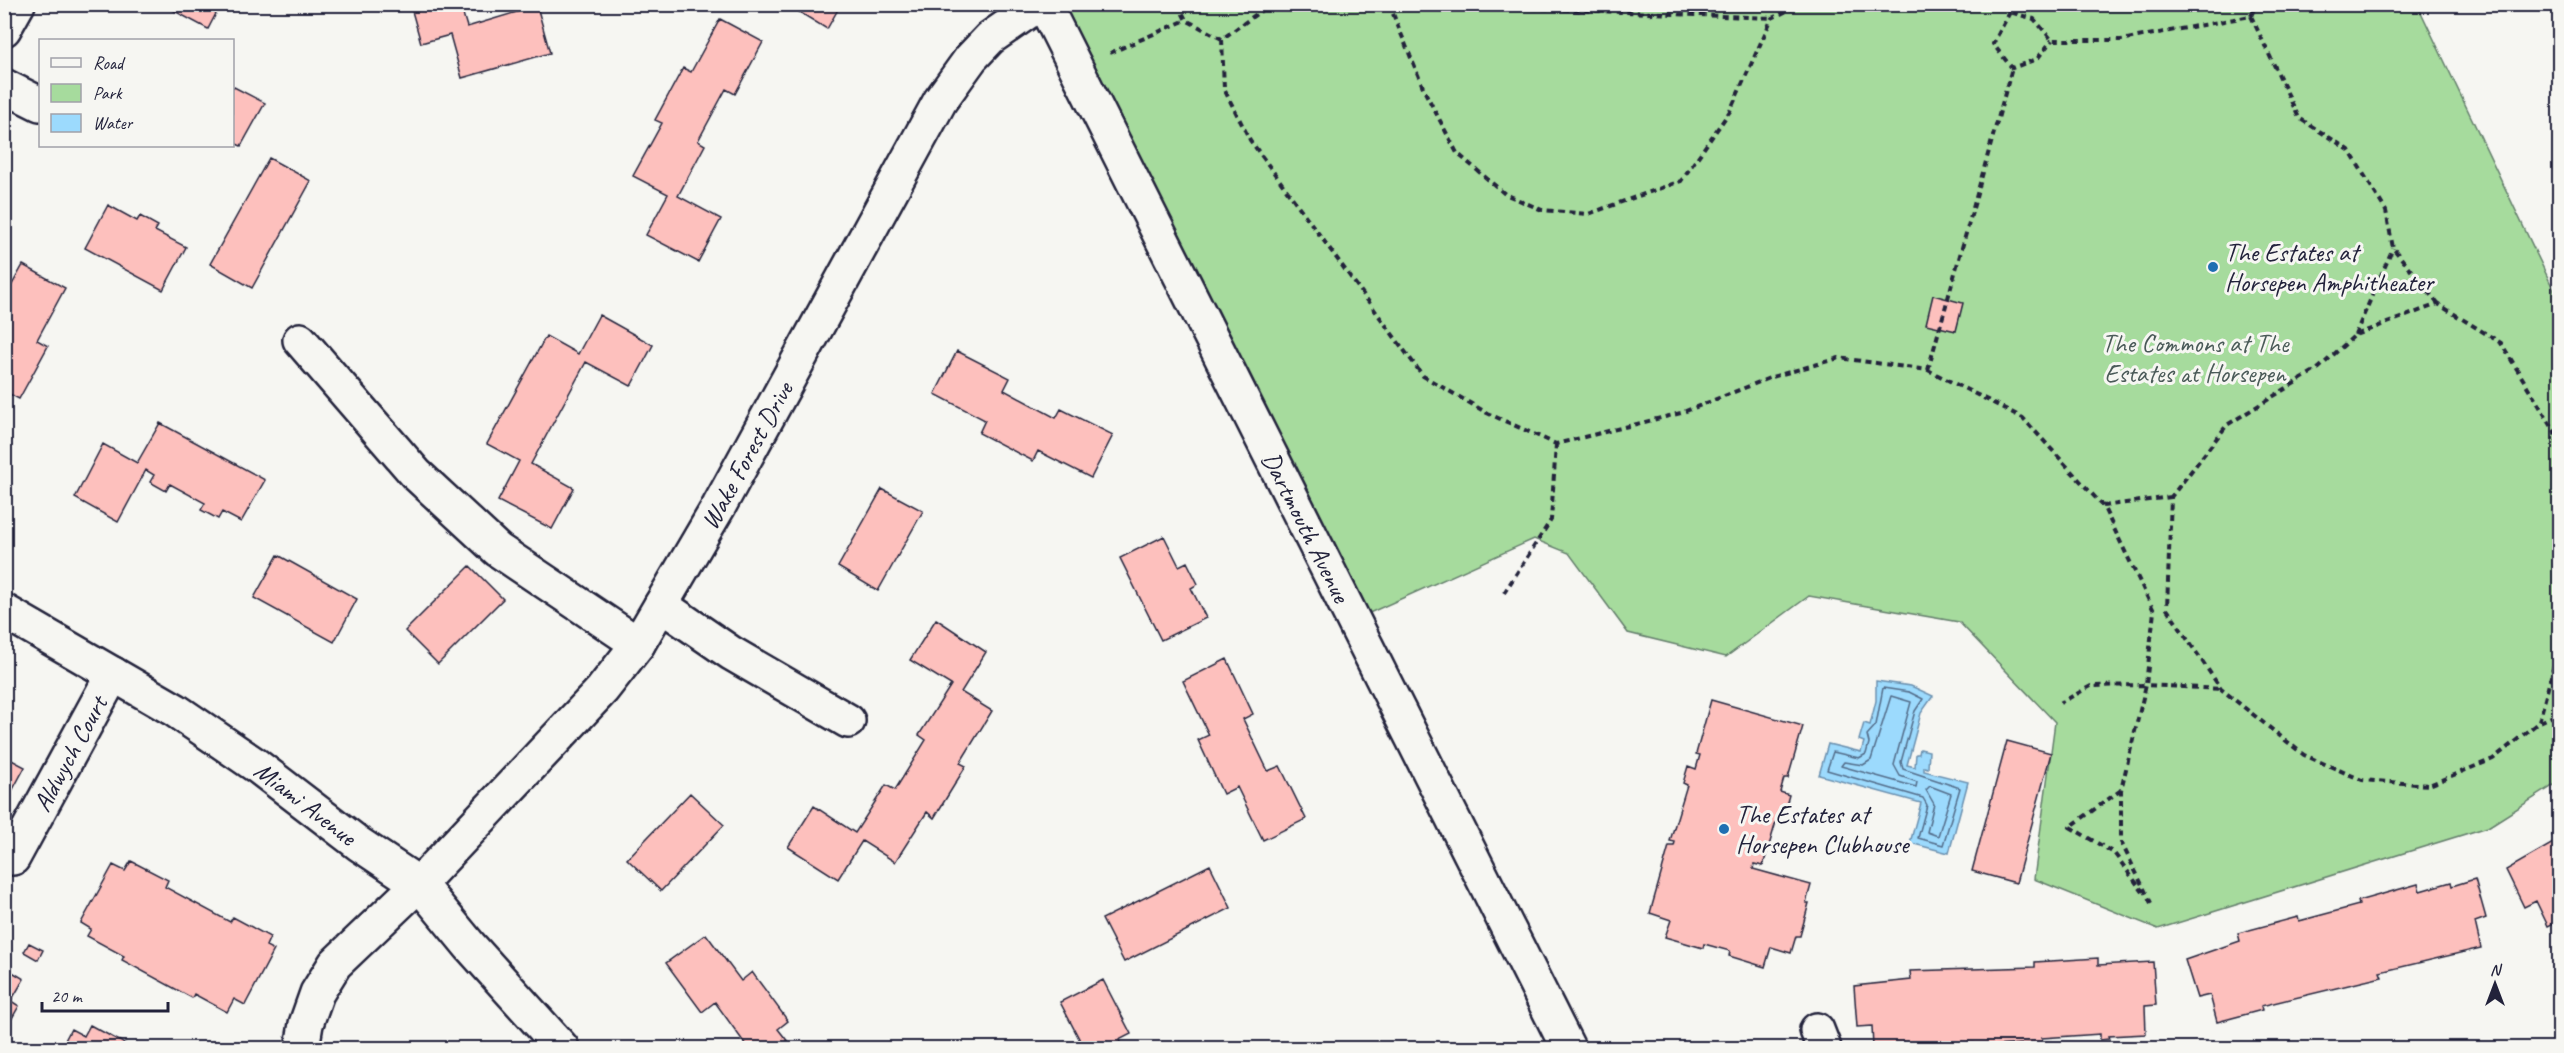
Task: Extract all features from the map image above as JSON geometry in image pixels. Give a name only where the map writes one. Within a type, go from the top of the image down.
[{"type":"street","points":[[4,28],[18,4]]},
{"type":"street","name":"Wake Forest Drive","points":[[302,1048],[306,1024],[317,993],[335,964],[419,884],[602,690],[638,644],[719,506],[940,101],[971,58],[990,38],[1039,4]]},
{"type":"street","name":"Dartmouth Avenue","points":[[1044,4],[1568,1048]]},
{"type":"street","points":[[4,86],[39,104]]},
{"type":"street","points":[[300,340],[416,474],[498,550],[638,644]]},
{"type":"street","points":[[661,605],[731,653],[848,721]]},
{"type":"street","name":"Miami Avenue","points":[[4,611],[175,710],[257,766],[359,844],[419,884],[470,946],[562,1048]]},
{"type":"street","name":"Aldwych Court","points":[[4,853],[13,858],[113,674]]},
{"type":"path","points":[[1178,4],[1186,20],[1222,39]]},
{"type":"path","points":[[1222,39],[1274,4]]},
{"type":"path","points":[[1389,4],[1425,92],[1457,153],[1505,194],[1542,210],[1588,214],[1681,181],[1730,111],[1772,18]]},
{"type":"path","points":[[1426,4],[1772,18],[1802,4]]},
{"type":"path","points":[[2007,4],[2010,12],[1993,44],[2012,68]]},
{"type":"path","points":[[2256,4],[2251,16],[2299,117],[2349,150],[2386,211],[2393,248],[2438,304],[2502,343],[2554,430],[2559,456]]},
{"type":"path","points":[[2010,12],[2034,19],[2052,40],[2121,40],[2251,16]]},
{"type":"path","points":[[1076,68],[1186,20]]},
{"type":"path","points":[[1222,39],[1224,89],[1250,140],[1423,376],[1487,413],[1556,444],[1681,413],[1772,377],[1839,358],[1928,370],[2023,418],[2103,506],[2154,611],[2146,686],[2121,789],[2121,842],[2151,903],[2114,853],[2070,827],[2121,789]]},
{"type":"path","points":[[2012,68],[2037,59],[2052,40]]},
{"type":"path","points":[[1928,370],[2012,68]]},
{"type":"path","points":[[2355,335],[2393,248]]},
{"type":"path","points":[[2438,304],[2355,335],[2319,368],[2227,425],[2171,497],[2167,609],[2221,689],[2304,755],[2362,780],[2429,785],[2493,759],[2539,722],[2559,713]]},
{"type":"path","points":[[1504,593],[1551,520],[1556,444]]},
{"type":"path","points":[[2103,506],[2171,497]]},
{"type":"path","points":[[2539,722],[2559,642]]},
{"type":"path","points":[[2060,703],[2091,686],[2221,689]]},
{"type":"green space","name":"The Commons at The Estates at Horsepen","points":[[1050,5],[2420,5],[2419,8],[2559,301],[2559,782],[2488,827],[2158,929],[2034,879],[2055,722],[1959,622],[1809,596],[1726,657],[1628,633],[1569,553],[1534,539],[1356,619]]},
{"type":"water","points":[[1876,681],[1911,686],[1933,696],[1921,713],[1907,765],[1915,767],[1916,754],[1919,754],[1920,749],[1929,751],[1928,768],[1924,767],[1924,771],[1968,782],[1949,853],[1910,843],[1921,803],[1819,775],[1828,744],[1861,752],[1864,742],[1859,740],[1864,723],[1870,725],[1876,701]]},
{"type":"building","points":[[166,4],[221,4],[208,29],[165,6]]},
{"type":"building","points":[[410,4],[460,4],[467,27],[537,6],[550,53],[462,78],[450,35],[421,43]]},
{"type":"building","points":[[786,4],[841,4],[827,29]]},
{"type":"building","points":[[720,19],[763,42],[735,94],[726,89],[698,141],[705,145],[678,196],[721,219],[698,262],[646,235],[668,194],[633,176],[662,123],[655,120],[683,68],[691,72]]},
{"type":"building","points":[[234,87],[265,103],[241,146],[234,143]]},
{"type":"building","points":[[269,158],[311,181],[252,288],[210,264]]},
{"type":"building","points":[[108,205],[137,221],[140,216],[158,226],[155,231],[186,247],[163,290],[85,248]]},
{"type":"building","points":[[23,265],[65,288],[37,340],[48,346],[19,399],[6,392],[4,396],[4,299]]},
{"type":"building","points":[[1933,295],[1963,303],[1956,331],[1926,324]]},
{"type":"building","points":[[599,315],[653,345],[631,386],[586,362],[531,464],[574,488],[552,529],[498,501],[519,461],[487,444],[546,336],[578,354]]},
{"type":"building","points":[[957,351],[1010,378],[1004,390],[1056,418],[1061,409],[1113,435],[1091,478],[1038,451],[1033,461],[979,433],[985,420],[935,394]]},
{"type":"building","points":[[160,423],[265,480],[241,522],[222,512],[218,519],[201,510],[205,503],[170,484],[166,491],[150,482],[154,475],[146,470],[118,522],[75,498],[103,444],[137,463]]},
{"type":"building","points":[[882,489],[923,511],[878,591],[838,567]]},
{"type":"building","points":[[1164,536],[1179,566],[1187,562],[1198,584],[1191,588],[1206,618],[1161,640],[1120,558]]},
{"type":"building","points":[[278,555],[357,599],[334,642],[254,598]]},
{"type":"building","points":[[470,566],[503,599],[438,664],[405,631]]},
{"type":"building","points":[[936,619],[986,652],[961,692],[992,711],[960,763],[966,766],[934,818],[927,812],[895,862],[862,841],[838,879],[788,847],[814,806],[855,833],[886,785],[895,790],[926,740],[919,735],[951,685],[910,660]]},
{"type":"building","points":[[1227,659],[1253,714],[1243,719],[1268,771],[1280,766],[1306,819],[1263,840],[1237,787],[1223,794],[1198,740],[1209,735],[1183,681]]},
{"type":"building","name":"The Estates at Horsepen Clubhouse","points":[[1711,700],[1803,726],[1788,778],[1784,778],[1780,792],[1789,795],[1783,816],[1778,815],[1763,866],[1754,864],[1753,869],[1811,885],[1806,903],[1809,903],[1800,936],[1796,936],[1791,953],[1771,947],[1765,967],[1729,956],[1730,951],[1704,944],[1703,948],[1665,937],[1671,920],[1650,913],[1669,846],[1674,846],[1675,842],[1670,841],[1687,785],[1683,783],[1688,766],[1696,769],[1700,755],[1696,754]]},
{"type":"building","points":[[2007,741],[2051,753],[2016,883],[1972,871]]},
{"type":"building","points":[[4,756],[25,767],[4,806]]},
{"type":"building","points":[[690,793],[724,825],[661,891],[627,859]]},
{"type":"building","points":[[2560,831],[2560,920],[2548,926],[2536,901],[2524,907],[2506,870],[2555,842],[2552,835]]},
{"type":"building","points":[[131,861],[168,880],[165,887],[230,922],[233,917],[270,937],[266,946],[274,950],[245,1005],[234,999],[227,1012],[194,994],[192,998],[122,960],[124,956],[87,936],[91,929],[81,923],[113,865],[125,871]]},
{"type":"building","points":[[1210,865],[1231,908],[1124,962],[1102,919]]},
{"type":"building","points":[[2475,879],[2486,918],[2475,922],[2481,948],[2380,972],[2382,977],[2261,1006],[2262,1010],[2217,1022],[2210,995],[2197,998],[2185,960],[2240,941],[2238,933],[2298,917],[2299,921],[2359,905],[2358,901],[2418,884],[2420,891],[2451,882],[2452,886]]},
{"type":"building","points":[[706,934],[741,981],[752,972],[788,1021],[778,1029],[793,1048],[748,1048],[715,1002],[702,1012],[666,963]]},
{"type":"building","points":[[29,943],[43,950],[38,960],[24,952]]},
{"type":"building","points":[[2098,958],[2098,965],[2153,962],[2156,1005],[2145,1006],[2146,1034],[2108,1036],[2109,1039],[2100,1040],[2100,1034],[2042,1038],[2042,1043],[1974,1047],[1974,1043],[1917,1046],[1917,1048],[1873,1048],[1872,1026],[1857,1027],[1854,986],[1911,980],[1910,971],[2035,967],[2035,962]]},
{"type":"building","points":[[4,967],[24,979],[11,1001],[19,1006],[4,1032]]},
{"type":"building","points":[[1103,980],[1131,1034],[1119,1040],[1123,1048],[1084,1048],[1060,1002]]},
{"type":"building","points":[[90,1025],[127,1045],[125,1048],[61,1048],[71,1029],[84,1036]]},
{"type":"place","name":"The Estates at Horsepen Amphitheater","points":[[2213,267]]},
{"type":"place","name":"The Estates at Horsepen Clubhouse","points":[[1724,829]]}]
